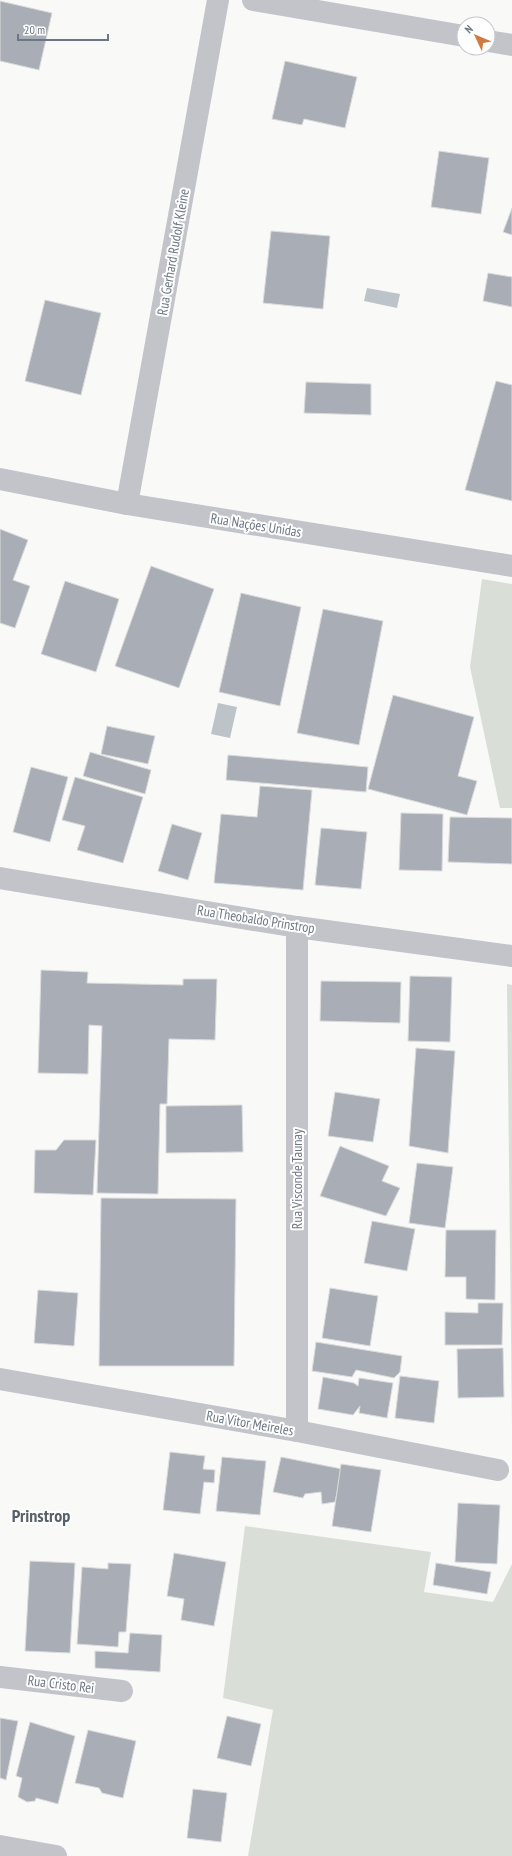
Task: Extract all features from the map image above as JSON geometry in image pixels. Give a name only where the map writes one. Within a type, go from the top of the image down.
[{"type":"street","name":"Rua Gerhard Rudolf Kleine","points":[[127,504],[218,0]]},
{"type":"street","points":[[253,0],[456,35]]},
{"type":"street","points":[[496,42],[512,45]]},
{"type":"street","name":"Rua Nações Unidas","points":[[0,479],[127,504],[512,566]]},
{"type":"street","name":"Rua Theobaldo Prinstrop","points":[[0,878],[297,926],[512,956]]},
{"type":"street","name":"Rua Visconde Taunay","points":[[297,926],[297,1431]]},
{"type":"street","name":"Rua Vitor Meireles","points":[[0,1379],[297,1431],[498,1470]]},
{"type":"street","name":"Rua Cristo Rei","points":[[0,1676],[122,1691]]},
{"type":"street","points":[[0,1846],[56,1856]]},
{"type":"shaded area","points":[[367,288],[400,294],[397,308],[364,301]]},
{"type":"shaded area","points":[[482,579],[512,584],[512,808],[500,808],[470,667]]},
{"type":"shaded area","points":[[218,703],[237,707],[230,738],[211,734]]},
{"type":"shaded area","points":[[507,984],[512,985],[512,1428]]},
{"type":"shaded area","points":[[245,1526],[431,1552],[424,1592],[493,1602],[512,1564],[512,1856],[248,1856],[273,1710],[223,1698]]},
{"type":"building","points":[[0,1],[52,13],[39,70],[0,61]]},
{"type":"building","points":[[285,61],[357,77],[345,128],[304,119],[302,125],[272,119]]},
{"type":"building","points":[[439,151],[489,158],[481,214],[431,207]]},
{"type":"building","points":[[512,208],[512,235],[503,232]]},
{"type":"building","points":[[271,231],[330,236],[323,309],[263,303]]},
{"type":"building","points":[[488,273],[512,277],[512,307],[483,301]]},
{"type":"building","points":[[45,300],[101,313],[81,395],[25,381]]},
{"type":"building","points":[[496,381],[512,385],[512,501],[465,490]]},
{"type":"building","points":[[306,382],[371,384],[371,415],[304,413]]},
{"type":"building","points":[[0,529],[28,540],[13,580],[30,586],[15,628],[0,623]]},
{"type":"building","points":[[151,566],[214,589],[179,688],[115,666]]},
{"type":"building","points":[[65,581],[119,599],[96,672],[41,654]]},
{"type":"building","points":[[241,593],[301,607],[280,706],[219,692]]},
{"type":"building","points":[[323,609],[383,621],[359,745],[297,733]]},
{"type":"building","points":[[393,695],[474,717],[458,776],[477,781],[467,815],[368,789]]},
{"type":"building","points":[[107,726],[155,736],[148,764],[101,754]]},
{"type":"building","points":[[90,752],[151,770],[145,794],[83,776]]},
{"type":"building","points":[[228,755],[368,767],[366,792],[226,780]]},
{"type":"building","points":[[31,767],[68,777],[50,842],[13,832]]},
{"type":"building","points":[[75,777],[143,797],[123,863],[77,850],[85,826],[62,820]]},
{"type":"building","points":[[260,786],[312,790],[303,890],[214,883],[221,814],[257,817]]},
{"type":"building","points":[[401,813],[443,814],[442,871],[399,870]]},
{"type":"building","points":[[450,817],[512,818],[512,864],[448,862]]},
{"type":"building","points":[[172,824],[202,833],[188,880],[158,871]]},
{"type":"building","points":[[321,828],[367,832],[361,889],[315,885]]},
{"type":"building","points":[[41,970],[88,972],[87,983],[183,985],[183,979],[217,979],[215,1040],[169,1039],[167,1104],[160,1104],[158,1194],[97,1193],[102,1026],[89,1025],[88,1074],[38,1073]]},
{"type":"building","points":[[410,976],[452,977],[450,1042],[408,1041]]},
{"type":"building","points":[[321,981],[401,982],[400,1023],[320,1021]]},
{"type":"building","points":[[416,1048],[455,1051],[448,1153],[409,1146]]},
{"type":"building","points":[[335,1092],[380,1099],[373,1142],[328,1136]]},
{"type":"building","points":[[242,1105],[243,1152],[166,1153],[166,1106]]},
{"type":"building","points":[[64,1140],[96,1140],[93,1195],[34,1193],[35,1150],[56,1150]]},
{"type":"building","points":[[340,1146],[389,1166],[382,1181],[400,1188],[386,1216],[320,1196]]},
{"type":"building","points":[[417,1163],[453,1167],[445,1228],[409,1223]]},
{"type":"building","points":[[101,1198],[236,1199],[234,1366],[99,1366]]},
{"type":"building","points":[[372,1221],[415,1229],[407,1271],[364,1263]]},
{"type":"building","points":[[446,1230],[496,1230],[495,1300],[466,1299],[466,1277],[445,1277]]},
{"type":"building","points":[[330,1288],[378,1296],[370,1346],[322,1338]]},
{"type":"building","points":[[38,1290],[78,1293],[74,1346],[34,1343]]},
{"type":"building","points":[[478,1303],[503,1303],[502,1345],[445,1345],[445,1312],[478,1313]]},
{"type":"building","points":[[316,1342],[402,1356],[400,1372],[394,1378],[356,1370],[352,1377],[312,1371]]},
{"type":"building","points":[[503,1348],[504,1397],[458,1398],[457,1349]]},
{"type":"building","points":[[400,1376],[439,1381],[434,1423],[395,1418]]},
{"type":"building","points":[[323,1377],[354,1383],[358,1386],[359,1378],[393,1383],[387,1418],[359,1413],[360,1406],[353,1415],[318,1409]]},
{"type":"building","points":[[170,1452],[205,1456],[203,1469],[215,1470],[214,1483],[204,1482],[200,1514],[163,1510]]},
{"type":"building","points":[[222,1457],[266,1461],[260,1515],[216,1511]]},
{"type":"building","points":[[281,1457],[342,1469],[335,1502],[322,1504],[321,1492],[305,1494],[303,1498],[273,1492]]},
{"type":"building","points":[[341,1464],[381,1470],[371,1532],[332,1526]]},
{"type":"building","points":[[458,1503],[500,1505],[497,1564],[455,1562]]},
{"type":"building","points":[[174,1553],[226,1562],[214,1626],[181,1620],[184,1599],[167,1596]]},
{"type":"building","points":[[30,1561],[75,1563],[70,1653],[25,1651]]},
{"type":"building","points":[[108,1563],[131,1564],[126,1632],[119,1632],[118,1647],[77,1644],[82,1567],[108,1569]]},
{"type":"building","points":[[436,1563],[491,1572],[487,1594],[433,1585]]},
{"type":"building","points":[[130,1633],[162,1635],[160,1672],[95,1668],[95,1651],[128,1653]]},
{"type":"building","points":[[227,1716],[261,1724],[251,1766],[217,1758]]},
{"type":"building","points":[[0,1718],[18,1721],[6,1780],[0,1778]]},
{"type":"building","points":[[30,1722],[75,1736],[58,1804],[36,1798],[35,1801],[27,1802],[18,1797],[22,1778],[16,1776]]},
{"type":"building","points":[[88,1730],[136,1741],[123,1798],[102,1793],[99,1788],[75,1783]]},
{"type":"building","points":[[193,1789],[227,1793],[221,1842],[187,1838]]},
{"type":"district","name":"Prinstrop","points":[[41,1515]]}]
